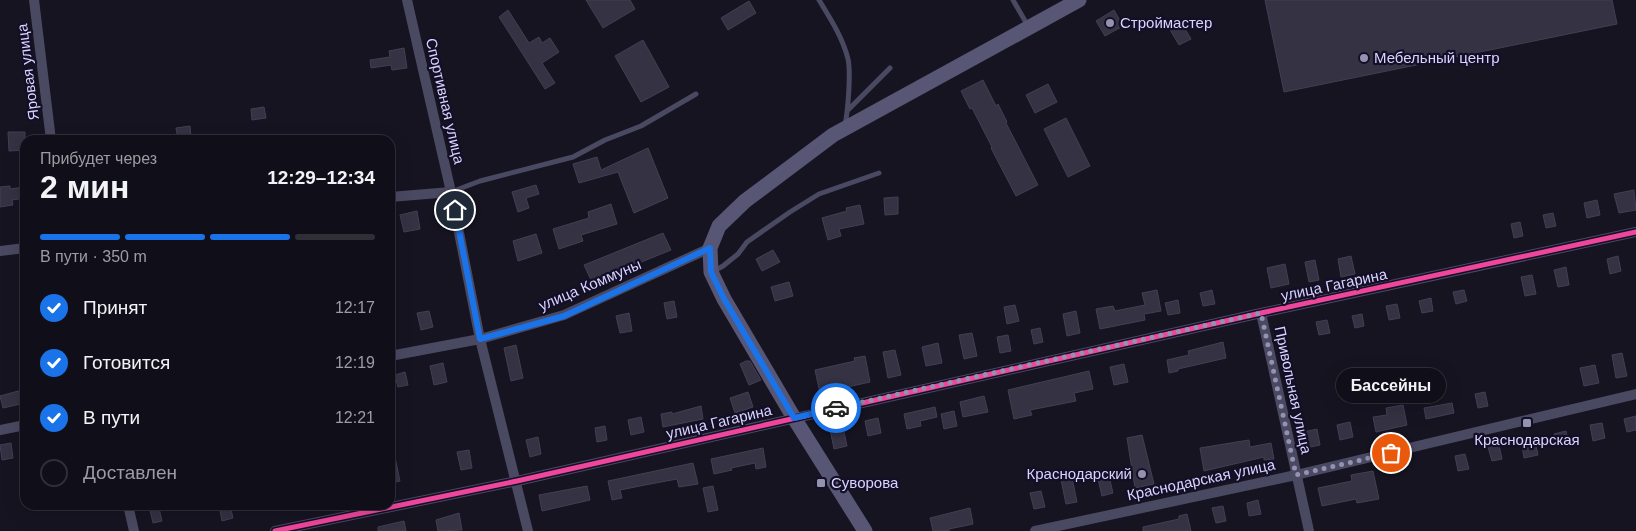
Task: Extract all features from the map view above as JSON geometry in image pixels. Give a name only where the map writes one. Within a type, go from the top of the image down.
[{"type":"street","name":"Яровая улица","points":[[34,0],[50,135]]},
{"type":"street","name":"Спортивная улица","points":[[407,0],[451,192],[480,339],[528,531]]},
{"type":"street","points":[[864,531],[794,418],[724,299],[711,272],[710,248],[720,226],[745,201],[833,135],[1079,0]]},
{"type":"street","points":[[395,197],[451,192]]},
{"type":"street","name":"улица Гагарина","points":[[395,506],[517,481],[1261,313],[1635,234]]},
{"type":"street","name":"улица Коммуны","points":[[395,355],[480,339],[564,316],[710,248]]},
{"type":"street","points":[[0,251],[20,249]]},
{"type":"street","name":"Привольная улица","points":[[1261,313],[1308,531]]},
{"type":"street","name":"Краснодарская улица","points":[[1036,531],[1296,475],[1636,394]]},
{"type":"street","points":[[0,430],[20,426]]},
{"type":"street","points":[[129,510],[134,531]]},
{"type":"street","name":"улица Гагарина","points":[[275,531],[377,510]]},
{"type":"lane","points":[[819,0],[834,24],[848,60],[848,110],[845,128]]},
{"type":"lane","points":[[1013,0],[1029,28]]},
{"type":"lane","points":[[848,110],[890,68]]},
{"type":"lane","points":[[451,192],[480,181],[572,157],[605,140],[641,126],[696,94]]},
{"type":"lane","points":[[711,272],[723,266],[738,254],[747,242],[819,194],[879,174]]},
{"type":"building","points":[[586,0],[630,0],[635,9],[603,28]]},
{"type":"building","name":"Мебельный центр","points":[[1265,0],[1612,0],[1617,24],[1284,92]]},
{"type":"building","points":[[749,1],[756,13],[728,30],[721,18]]},
{"type":"building","points":[[508,10],[529,43],[539,37],[542,43],[550,38],[559,52],[542,63],[555,83],[545,89],[499,17]]},
{"type":"building","name":"Строймастер","points":[[1114,10],[1123,26],[1105,36],[1096,21]]},
{"type":"building","points":[[1181,22],[1191,39],[1179,45],[1169,28]]},
{"type":"building","points":[[643,40],[669,87],[641,102],[615,56]]},
{"type":"building","points":[[404,48],[407,68],[392,70],[391,65],[371,68],[370,60],[390,57],[389,51]]},
{"type":"building","points":[[983,80],[996,106],[998,104],[1038,185],[1016,196],[972,108],[970,109],[961,91]]},
{"type":"building","points":[[1048,84],[1057,102],[1035,113],[1026,95]]},
{"type":"building","points":[[264,107],[266,118],[252,120],[251,109]]},
{"type":"building","points":[[1066,118],[1090,166],[1068,177],[1044,129]]},
{"type":"building","points":[[190,126],[191,135],[177,135],[176,128]]},
{"type":"building","points":[[8,132],[25,132],[25,135],[20,135],[20,150],[9,151]]},
{"type":"building","points":[[648,148],[668,198],[634,213],[618,172],[579,183],[573,164],[597,157],[601,170]]},
{"type":"building","points":[[536,185],[539,194],[526,198],[529,208],[518,212],[512,192]]},
{"type":"building","points":[[10,186],[10,189],[20,188],[20,199],[12,200],[13,205],[0,207],[0,187]]},
{"type":"building","points":[[1634,190],[1636,210],[1619,213],[1614,194]]},
{"type":"building","points":[[898,197],[898,214],[885,215],[884,198]]},
{"type":"building","points":[[1597,200],[1600,215],[1587,218],[1584,203]]},
{"type":"building","points":[[611,204],[617,224],[581,235],[583,241],[559,249],[553,229],[589,218],[588,212]]},
{"type":"building","points":[[860,205],[864,224],[839,229],[841,236],[828,240],[822,218],[847,211],[846,208]]},
{"type":"building","points":[[417,211],[420,229],[404,232],[400,215]]},
{"type":"building","points":[[1553,213],[1556,226],[1546,228],[1543,215]]},
{"type":"building","points":[[1520,222],[1523,236],[1514,238],[1511,224]]},
{"type":"building","points":[[663,233],[671,250],[592,282],[584,265]]},
{"type":"building","points":[[536,234],[542,253],[518,261],[513,241]]},
{"type":"building","points":[[773,250],[780,262],[762,271],[756,259]]},
{"type":"building","points":[[1351,256],[1355,274],[1341,277],[1338,259]]},
{"type":"building","points":[[1618,256],[1621,271],[1610,274],[1607,259]]},
{"type":"building","points":[[1315,260],[1319,280],[1309,282],[1305,262]]},
{"type":"building","points":[[1285,264],[1289,284],[1271,288],[1267,268]]},
{"type":"building","points":[[1566,267],[1569,285],[1558,287],[1554,270]]},
{"type":"building","points":[[1532,275],[1536,294],[1525,296],[1521,277]]},
{"type":"building","points":[[789,282],[793,296],[775,301],[771,287]]},
{"type":"building","points":[[1157,290],[1161,311],[1144,314],[1145,320],[1100,329],[1096,309],[1113,306],[1115,311],[1145,305],[1142,293]]},
{"type":"building","points":[[1212,290],[1215,304],[1203,306],[1200,293]]},
{"type":"building","points":[[1464,290],[1467,301],[1456,304],[1453,292]]},
{"type":"building","points":[[1431,298],[1433,311],[1422,313],[1419,301]]},
{"type":"building","points":[[1178,300],[1180,313],[1168,315],[1165,303]]},
{"type":"building","points":[[674,301],[677,317],[667,319],[664,303]]},
{"type":"building","points":[[1397,304],[1400,318],[1389,320],[1386,306]]},
{"type":"building","points":[[1015,305],[1019,321],[1007,324],[1004,307]]},
{"type":"building","points":[[429,311],[433,327],[421,330],[417,313]]},
{"type":"building","points":[[1076,311],[1080,333],[1067,336],[1063,314]]},
{"type":"building","points":[[629,313],[632,331],[620,333],[616,316]]},
{"type":"building","points":[[1362,314],[1364,326],[1355,328],[1352,316]]},
{"type":"building","points":[[1327,320],[1330,333],[1319,335],[1316,322]]},
{"type":"building","points":[[1040,328],[1043,342],[1034,344],[1031,330]]},
{"type":"building","points":[[972,333],[977,356],[964,359],[959,335]]},
{"type":"building","points":[[1008,335],[1011,351],[1000,353],[997,337]]},
{"type":"building","points":[[1223,342],[1226,358],[1178,369],[1178,371],[1169,373],[1167,360],[1189,355],[1188,351]]},
{"type":"building","points":[[938,343],[942,363],[926,366],[922,347]]},
{"type":"building","points":[[516,345],[523,378],[511,381],[504,348]]},
{"type":"building","points":[[895,350],[901,375],[888,378],[883,352]]},
{"type":"building","points":[[1622,353],[1627,376],[1616,378],[1612,355]]},
{"type":"building","points":[[865,356],[870,382],[820,393],[815,370],[855,361],[854,358]]},
{"type":"building","points":[[750,361],[761,380],[749,385],[740,364]]},
{"type":"building","points":[[443,363],[447,382],[434,385],[430,366]]},
{"type":"building","points":[[1124,364],[1128,382],[1114,385],[1110,367]]},
{"type":"building","points":[[1595,365],[1599,383],[1584,386],[1580,368]]},
{"type":"building","points":[[1089,371],[1093,389],[1074,393],[1076,401],[1030,410],[1032,415],[1014,419],[1008,390]]},
{"type":"building","points":[[405,372],[408,385],[398,387],[395,375]]},
{"type":"building","points":[[20,391],[20,404],[3,408],[0,396]]},
{"type":"building","points":[[748,392],[753,407],[735,413],[730,398]]},
{"type":"building","points":[[1485,392],[1488,406],[1478,408],[1475,394]]},
{"type":"building","points":[[984,396],[988,412],[963,417],[960,402]]},
{"type":"building","points":[[1452,403],[1454,413],[1426,419],[1424,408]]},
{"type":"building","points":[[1403,405],[1407,425],[1376,432],[1373,417],[1387,415],[1386,408]]},
{"type":"building","points":[[701,406],[703,419],[663,427],[661,414],[672,412],[672,414]]},
{"type":"building","points":[[935,407],[937,417],[920,421],[921,426],[907,429],[904,414]]},
{"type":"building","points":[[954,411],[957,426],[944,429],[941,414]]},
{"type":"building","points":[[1636,416],[1636,430],[1627,432],[1624,419]]},
{"type":"building","points":[[641,417],[644,432],[631,435],[628,420]]},
{"type":"building","points":[[878,418],[881,433],[868,436],[865,421]]},
{"type":"building","points":[[1350,422],[1353,437],[1340,440],[1337,425]]},
{"type":"building","points":[[1602,423],[1605,438],[1593,441],[1590,425]]},
{"type":"building","points":[[605,426],[607,440],[597,442],[595,428]]},
{"type":"building","points":[[843,427],[847,446],[834,449],[830,429]]},
{"type":"building","points":[[1317,429],[1320,445],[1306,448],[1303,432]]},
{"type":"building","points":[[1566,431],[1569,444],[1557,446],[1554,434]]},
{"type":"building","points":[[1142,435],[1154,484],[1135,488],[1127,438]]},
{"type":"building","points":[[538,437],[541,454],[530,457],[526,440]]},
{"type":"building","points":[[1534,437],[1538,455],[1524,458],[1521,440]]},
{"type":"building","points":[[1249,440],[1250,447],[1271,443],[1274,459],[1264,460],[1264,457],[1204,471],[1200,448]]},
{"type":"building","points":[[11,443],[13,458],[2,460],[0,445]]},
{"type":"building","points":[[1499,445],[1502,459],[1492,461],[1488,447]]},
{"type":"building","points":[[763,448],[766,467],[756,469],[755,463],[714,474],[711,459]]},
{"type":"building","points":[[469,450],[472,468],[461,470],[457,452]]},
{"type":"building","points":[[1465,454],[1469,469],[1458,471],[1455,456]]},
{"type":"building","points":[[395,458],[400,481],[395,482]]},
{"type":"building","points":[[693,463],[698,484],[679,487],[677,479],[620,490],[622,498],[612,500],[608,481]]},
{"type":"building","points":[[1373,471],[1379,499],[1357,503],[1356,499],[1322,506],[1318,488],[1352,481],[1351,475]]},
{"type":"building","points":[[1071,473],[1077,502],[1066,504],[1060,475]]},
{"type":"building","points":[[1109,476],[1113,493],[1102,496],[1098,479]]},
{"type":"building","points":[[587,486],[590,500],[542,511],[539,495]]},
{"type":"building","points":[[713,486],[718,510],[708,512],[703,488]]},
{"type":"building","points":[[1041,491],[1045,507],[1034,509],[1030,493]]},
{"type":"building","points":[[1258,500],[1261,514],[1249,516],[1247,503]]},
{"type":"building","points":[[1223,506],[1226,521],[1216,523],[1212,508]]},
{"type":"building","points":[[970,508],[973,524],[949,529],[949,531],[933,531],[930,518]]},
{"type":"building","points":[[150,510],[159,510],[162,521],[153,523]]},
{"type":"building","points":[[220,510],[231,510],[233,518],[222,521]]},
{"type":"building","points":[[459,513],[462,530],[438,531],[436,520]]},
{"type":"building","points":[[1187,514],[1191,531],[1143,531],[1143,527],[1179,519],[1179,516]]},
{"type":"building","points":[[404,521],[406,531],[378,531],[378,527]]},
{"type":"cycle path","points":[[395,506],[517,481],[1261,313],[1636,232]]},
{"type":"cycle path","points":[[275,531],[377,510]]},
{"type":"way so far","points":[[836,408],[1261,313],[1296,475],[1391,453]]},
{"type":"place","name":"Строймастер","points":[[1110,23]]},
{"type":"place","name":"Мебельный центр","points":[[1364,58]]},
{"type":"place","name":"Краснодарская","points":[[1527,423]]},
{"type":"place","name":"Бассейны","points":[[1391,453]]},
{"type":"place","name":"Краснодарский","points":[[1142,474]]},
{"type":"place","name":"Суворова","points":[[821,483]]},
{"type":"route","points":[[455,210],[480,339],[564,316],[710,248],[711,272],[724,299],[794,418],[836,408]]}]
